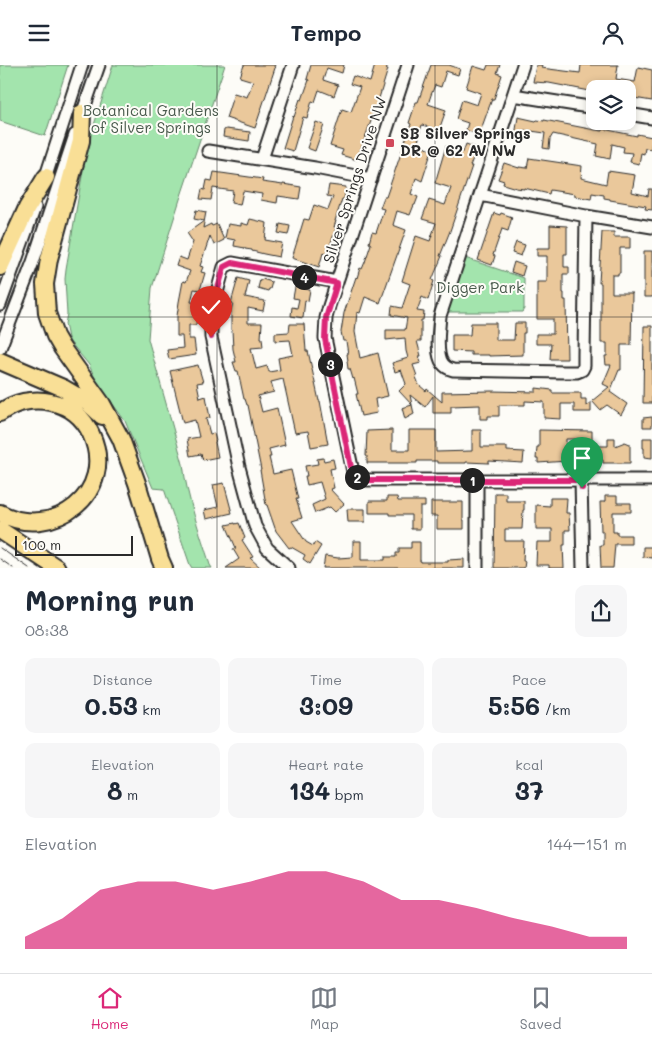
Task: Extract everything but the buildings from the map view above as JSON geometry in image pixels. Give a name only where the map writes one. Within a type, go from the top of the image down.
[{"type":"highway","points":[[82,113],[81,141],[49,259],[45,284],[47,313],[58,342],[102,404],[114,425],[137,483],[164,568]]},
{"type":"highway","points":[[0,267],[27,208],[46,177]]},
{"type":"highway","points":[[0,361],[63,388],[87,402],[114,425]]},
{"type":"highway","points":[[0,413],[6,408],[25,401],[42,400],[60,404],[75,412],[88,427],[95,442],[98,457],[97,472],[93,484],[85,497],[63,515],[46,521],[29,521],[14,519],[0,513]]},
{"type":"highway","points":[[0,530],[57,568]]},
{"type":"street","points":[[0,305],[46,177],[82,65]]},
{"type":"street","points":[[0,348],[33,262],[98,65]]},
{"type":"street","points":[[262,159],[294,65]]},
{"type":"street","name":"Silver Springs Drive NW","points":[[408,65],[326,318],[325,339],[352,472],[359,480],[477,480]]},
{"type":"street","points":[[523,65],[440,316],[438,345],[441,362],[446,367],[453,370],[565,372],[582,370],[584,366],[586,216]]},
{"type":"street","points":[[513,95],[586,107]]},
{"type":"street","points":[[636,115],[652,118]]},
{"type":"street","points":[[208,151],[371,179]]},
{"type":"street","points":[[480,195],[652,227]]},
{"type":"street","points":[[289,568],[267,547],[255,526],[211,337],[211,314],[224,267],[232,263],[337,283]]},
{"type":"street","points":[[477,568],[477,480],[652,480]]},
{"type":"street","points":[[581,480],[583,568]]},
{"type":"green space","points":[[0,65],[68,65],[45,136],[0,121]]},
{"type":"green space","name":"Botanical Gardens of Silver Springs","points":[[113,65],[225,65],[152,288],[148,339],[183,464],[191,503],[212,568],[192,568],[190,565],[164,489],[153,488],[125,421],[97,382],[89,365],[70,342],[65,324],[67,314],[66,269],[87,147]]},
{"type":"green space","name":"Digger Park","points":[[465,258],[524,278],[524,309],[522,312],[446,312]]},
{"type":"tram line","points":[[0,548],[29,568]]},
{"type":"tram line","points":[[0,559],[13,568]]},
{"type":"place","name":"SB Silver Springs DR @ 62 AV NW","points":[[390,143]]},
{"type":"route","points":[[211,337],[211,314],[224,267],[232,263],[337,283],[326,318],[325,339],[352,472],[359,480],[581,480],[582,488]]}]
